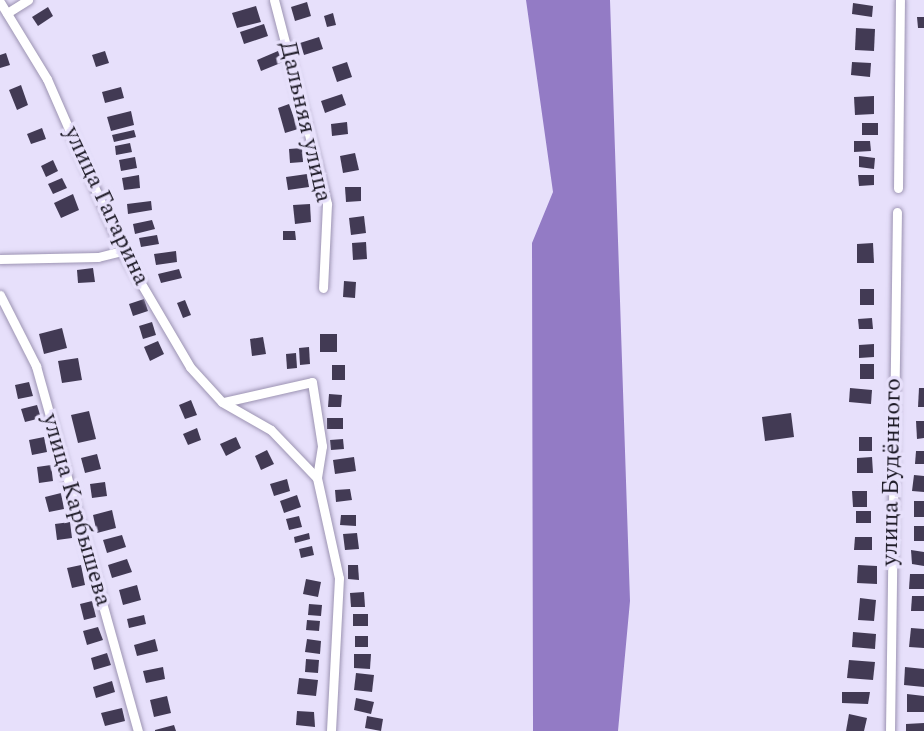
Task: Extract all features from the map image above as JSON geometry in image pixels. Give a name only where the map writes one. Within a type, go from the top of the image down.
[{"type":"street","points":[[7,13],[28,0]]},
{"type":"street","name":"Дальняя улица","points":[[274,0],[327,204],[323,288]]},
{"type":"street","points":[[898,188],[900,0]]},
{"type":"street","name":"улица Гагарина","points":[[0,2],[47,79],[122,251],[190,367],[222,402],[271,430],[317,478]]},
{"type":"street","name":"улица Будённого","points":[[890,731],[897,212]]},
{"type":"street","points":[[0,259],[98,257],[122,251]]},
{"type":"street","name":"улица Карбышева","points":[[0,295],[36,366],[138,731]]},
{"type":"street","points":[[222,402],[312,382],[322,446],[317,478],[339,578],[331,731]]},
{"type":"shaded area","points":[[526,0],[610,0],[630,601],[618,731],[533,731],[532,243],[553,192]]},
{"type":"building","points":[[307,2],[311,16],[295,21],[291,7]]},
{"type":"building","points":[[853,3],[873,6],[872,17],[852,14]]},
{"type":"building","points":[[256,6],[261,22],[237,28],[232,13]]},
{"type":"building","points":[[48,7],[53,16],[38,26],[32,17]]},
{"type":"building","points":[[333,13],[336,25],[327,27],[324,16]]},
{"type":"building","points":[[917,17],[924,17],[924,28],[918,28]]},
{"type":"building","points":[[264,24],[268,36],[244,44],[240,32]]},
{"type":"building","points":[[856,28],[875,29],[874,51],[855,50]]},
{"type":"building","points":[[319,37],[323,49],[304,55],[300,43]]},
{"type":"building","points":[[105,51],[109,63],[96,67],[92,55]]},
{"type":"building","points":[[278,51],[283,62],[261,71],[257,60]]},
{"type":"building","points":[[6,53],[10,65],[0,68],[0,55]]},
{"type":"building","points":[[347,62],[352,77],[337,82],[332,67]]},
{"type":"building","points":[[852,62],[871,63],[870,77],[851,75]]},
{"type":"building","points":[[21,85],[28,105],[17,110],[9,90]]},
{"type":"building","points":[[121,87],[124,98],[105,103],[102,92]]},
{"type":"building","points":[[342,94],[346,105],[325,113],[321,101]]},
{"type":"building","points":[[874,96],[874,114],[855,115],[854,97]]},
{"type":"building","points":[[289,104],[298,129],[285,133],[278,108]]},
{"type":"building","points":[[131,111],[134,125],[111,131],[107,117]]},
{"type":"building","points":[[347,122],[348,134],[332,136],[331,124]]},
{"type":"building","points":[[862,123],[878,123],[878,135],[862,135]]},
{"type":"building","points":[[42,128],[46,139],[31,144],[27,134]]},
{"type":"building","points":[[134,130],[136,137],[114,142],[112,135]]},
{"type":"building","points":[[854,141],[870,141],[871,151],[854,152]]},
{"type":"building","points":[[130,143],[132,152],[116,155],[115,146]]},
{"type":"building","points":[[302,148],[303,162],[290,163],[289,149]]},
{"type":"building","points":[[355,153],[359,170],[343,173],[340,156]]},
{"type":"building","points":[[859,156],[875,158],[874,169],[859,167]]},
{"type":"building","points":[[135,157],[137,168],[121,171],[119,160]]},
{"type":"building","points":[[53,160],[58,171],[46,177],[41,166]]},
{"type":"building","points":[[307,174],[309,187],[288,190],[286,177]]},
{"type":"building","points":[[139,175],[140,188],[124,190],[122,178]]},
{"type":"building","points":[[858,175],[874,175],[874,185],[859,186]]},
{"type":"building","points":[[62,178],[67,188],[53,194],[48,184]]},
{"type":"building","points":[[345,187],[361,187],[361,201],[346,202]]},
{"type":"building","points":[[73,194],[79,210],[61,218],[54,203]]},
{"type":"building","points":[[151,201],[152,210],[128,214],[127,204]]},
{"type":"building","points":[[310,204],[311,222],[295,224],[293,205]]},
{"type":"building","points":[[364,216],[366,233],[351,235],[349,218]]},
{"type":"building","points":[[152,220],[155,229],[135,234],[133,224]]},
{"type":"building","points":[[283,231],[295,231],[296,240],[283,240]]},
{"type":"building","points":[[157,235],[159,244],[141,247],[139,238]]},
{"type":"building","points":[[366,242],[367,259],[353,260],[352,243]]},
{"type":"building","points":[[873,243],[874,263],[857,263],[857,244]]},
{"type":"building","points":[[176,251],[177,262],[156,265],[154,254]]},
{"type":"building","points":[[93,268],[95,282],[78,283],[77,270]]},
{"type":"building","points":[[179,269],[182,278],[161,283],[158,274]]},
{"type":"building","points":[[344,281],[356,282],[355,298],[343,297]]},
{"type":"building","points":[[860,289],[874,289],[874,305],[860,305]]},
{"type":"building","points":[[144,299],[148,311],[133,316],[129,304]]},
{"type":"building","points":[[185,300],[191,315],[183,318],[177,303]]},
{"type":"building","points":[[872,318],[873,329],[859,329],[858,319]]},
{"type":"building","points":[[152,322],[156,335],[143,339],[139,326]]},
{"type":"building","points":[[62,328],[67,348],[44,354],[39,334]]},
{"type":"building","points":[[320,334],[337,334],[337,352],[320,352]]},
{"type":"building","points":[[263,337],[266,354],[252,356],[250,339]]},
{"type":"building","points":[[158,341],[164,354],[150,361],[144,347]]},
{"type":"building","points":[[874,344],[874,357],[859,358],[859,345]]},
{"type":"building","points":[[309,347],[310,364],[300,365],[299,348]]},
{"type":"building","points":[[296,353],[297,368],[287,369],[286,354]]},
{"type":"building","points":[[78,358],[82,380],[62,383],[58,361]]},
{"type":"building","points":[[860,364],[874,364],[874,379],[860,379]]},
{"type":"building","points":[[332,365],[345,365],[345,380],[332,380]]},
{"type":"building","points":[[29,382],[33,396],[18,399],[15,385]]},
{"type":"building","points":[[850,388],[872,390],[871,404],[849,402]]},
{"type":"building","points":[[919,388],[924,388],[924,407],[918,407]]},
{"type":"building","points":[[329,394],[342,395],[341,407],[328,407]]},
{"type":"building","points":[[191,400],[197,415],[185,419],[179,405]]},
{"type":"building","points":[[37,405],[41,418],[25,422],[21,409]]},
{"type":"building","points":[[89,411],[96,439],[78,443],[71,415]]},
{"type":"building","points":[[791,413],[794,437],[765,441],[762,417]]},
{"type":"building","points":[[327,418],[343,418],[343,429],[327,429]]},
{"type":"building","points":[[916,421],[924,421],[924,438],[917,439]]},
{"type":"building","points":[[197,428],[201,440],[188,445],[183,434]]},
{"type":"building","points":[[44,437],[47,452],[32,455],[29,440]]},
{"type":"building","points":[[236,437],[241,448],[226,456],[220,444]]},
{"type":"building","points":[[859,437],[872,437],[872,451],[859,451]]},
{"type":"building","points":[[343,439],[344,449],[331,450],[330,440]]},
{"type":"building","points":[[267,450],[274,464],[261,470],[255,456]]},
{"type":"building","points":[[916,451],[924,451],[924,464],[915,464]]},
{"type":"building","points":[[97,454],[101,469],[85,473],[81,458]]},
{"type":"building","points":[[354,457],[356,471],[335,474],[333,460]]},
{"type":"building","points":[[872,457],[873,473],[857,473],[857,458]]},
{"type":"building","points":[[51,465],[53,481],[39,483],[37,467]]},
{"type":"building","points":[[914,475],[924,476],[924,492],[912,491]]},
{"type":"building","points":[[287,479],[290,491],[274,496],[270,484]]},
{"type":"building","points":[[105,482],[107,496],[92,498],[90,484]]},
{"type":"building","points":[[350,489],[352,500],[336,502],[335,490]]},
{"type":"building","points":[[852,491],[867,491],[867,507],[853,507]]},
{"type":"building","points":[[61,493],[64,509],[49,512],[45,497]]},
{"type":"building","points":[[297,495],[301,507],[284,513],[280,501]]},
{"type":"building","points":[[914,501],[924,501],[924,517],[914,517]]},
{"type":"building","points":[[112,510],[116,528],[97,533],[93,515]]},
{"type":"building","points":[[856,511],[871,511],[871,523],[856,523]]},
{"type":"building","points":[[341,515],[356,515],[356,526],[340,525]]},
{"type":"building","points":[[299,516],[302,527],[289,530],[286,519]]},
{"type":"building","points":[[70,522],[72,538],[57,540],[55,524]]},
{"type":"building","points":[[914,526],[924,526],[924,541],[914,541]]},
{"type":"building","points":[[309,533],[310,539],[295,543],[294,537]]},
{"type":"building","points":[[357,533],[359,549],[345,550],[343,534]]},
{"type":"building","points":[[122,535],[126,547],[107,553],[103,540]]},
{"type":"building","points":[[855,537],[872,537],[872,550],[854,550]]},
{"type":"building","points":[[312,546],[314,555],[301,558],[299,549]]},
{"type":"building","points":[[911,550],[924,552],[924,566],[912,564]]},
{"type":"building","points":[[127,559],[132,572],[112,578],[108,565]]},
{"type":"building","points":[[81,565],[85,585],[72,588],[67,568]]},
{"type":"building","points":[[348,565],[358,565],[359,580],[348,579]]},
{"type":"building","points":[[858,565],[877,566],[877,584],[857,583]]},
{"type":"building","points":[[910,574],[924,574],[924,589],[909,589]]},
{"type":"building","points":[[306,579],[321,582],[318,597],[303,594]]},
{"type":"building","points":[[137,585],[141,600],[123,605],[119,590]]},
{"type":"building","points":[[364,592],[365,607],[351,607],[350,593]]},
{"type":"building","points":[[912,596],[924,596],[924,611],[911,611]]},
{"type":"building","points":[[860,598],[876,600],[874,621],[858,620]]},
{"type":"building","points":[[92,601],[96,617],[84,620],[80,604]]},
{"type":"building","points":[[309,604],[322,605],[321,616],[308,615]]},
{"type":"building","points":[[353,614],[368,614],[368,626],[353,626]]},
{"type":"building","points":[[144,615],[146,624],[129,628],[127,619]]},
{"type":"building","points":[[307,620],[320,621],[319,631],[306,630]]},
{"type":"building","points":[[98,627],[103,640],[87,645],[83,631]]},
{"type":"building","points":[[911,628],[924,629],[924,648],[909,647]]},
{"type":"building","points":[[853,632],[876,634],[875,649],[852,647]]},
{"type":"building","points":[[355,636],[368,636],[368,647],[355,647]]},
{"type":"building","points":[[155,639],[158,651],[137,656],[134,645]]},
{"type":"building","points":[[307,639],[321,641],[320,654],[305,652]]},
{"type":"building","points":[[107,653],[111,665],[94,670],[91,658]]},
{"type":"building","points":[[354,654],[371,654],[370,669],[354,668]]},
{"type":"building","points":[[306,659],[319,660],[318,673],[305,672]]},
{"type":"building","points":[[849,660],[875,662],[873,680],[847,678]]},
{"type":"building","points":[[163,667],[165,679],[146,683],[143,671]]},
{"type":"building","points":[[905,667],[924,669],[924,687],[904,685]]},
{"type":"building","points":[[356,673],[374,675],[372,692],[354,690]]},
{"type":"building","points":[[299,678],[318,680],[316,696],[297,694]]},
{"type":"building","points":[[112,681],[115,692],[96,698],[93,687]]},
{"type":"building","points":[[842,692],[870,692],[868,704],[842,703]]},
{"type":"building","points":[[907,694],[924,696],[924,712],[907,712]]},
{"type":"building","points":[[167,696],[171,713],[154,717],[150,700]]},
{"type":"building","points":[[356,698],[374,702],[371,714],[354,710]]},
{"type":"building","points":[[122,708],[125,721],[105,726],[101,713]]},
{"type":"building","points":[[297,711],[314,712],[315,727],[296,725]]},
{"type":"building","points":[[849,714],[867,718],[864,731],[846,731]]},
{"type":"building","points":[[367,716],[383,719],[381,731],[365,728]]},
{"type":"building","points":[[924,723],[924,731],[906,731],[906,724]]},
{"type":"building","points":[[174,725],[176,731],[155,731],[155,730]]}]
